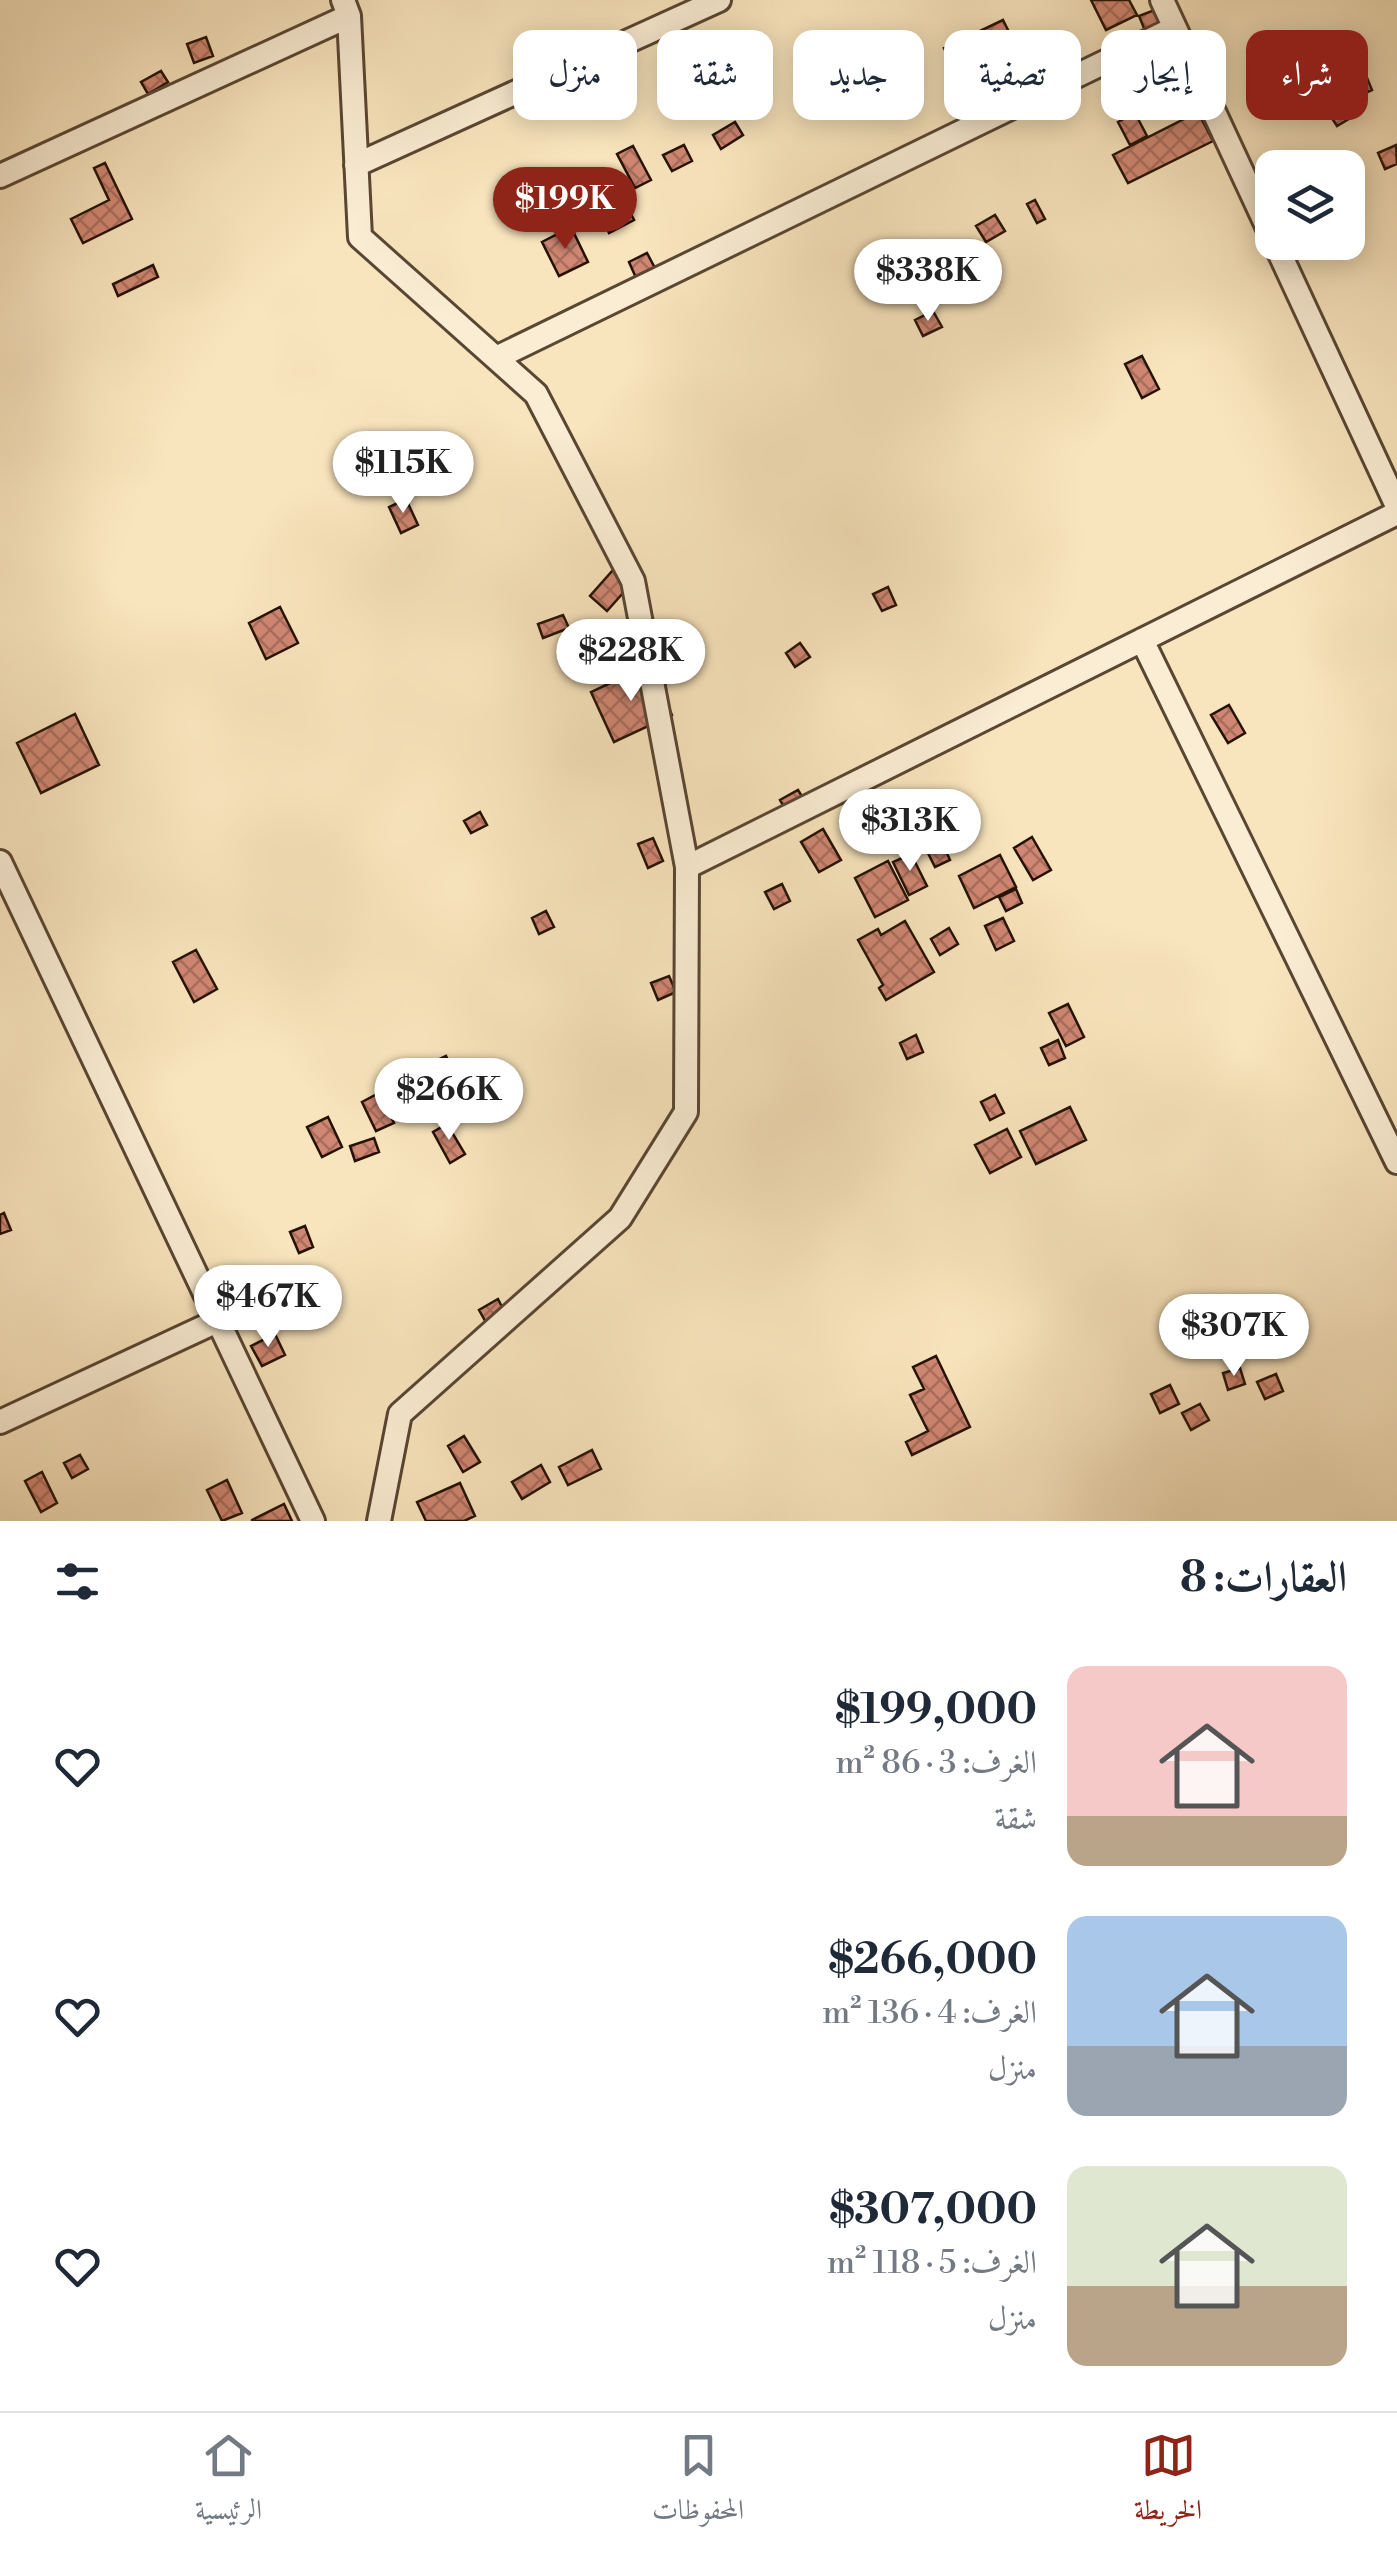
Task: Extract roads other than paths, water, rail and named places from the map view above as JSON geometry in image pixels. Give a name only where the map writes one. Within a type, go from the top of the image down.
[{"type":"street","points":[[356,165],[720,0]]},
{"type":"street","points":[[687,868],[1397,509],[1162,0]]},
{"type":"street","points":[[0,176],[346,8],[360,238],[536,394],[632,581],[687,868],[686,1112],[620,1218],[400,1414],[379,1521]]},
{"type":"street","points":[[496,358],[1174,28]]},
{"type":"street","points":[[1142,640],[1397,1162]]},
{"type":"street","points":[[0,862],[312,1521]]},
{"type":"street","points":[[0,1422],[217,1320]]}]
